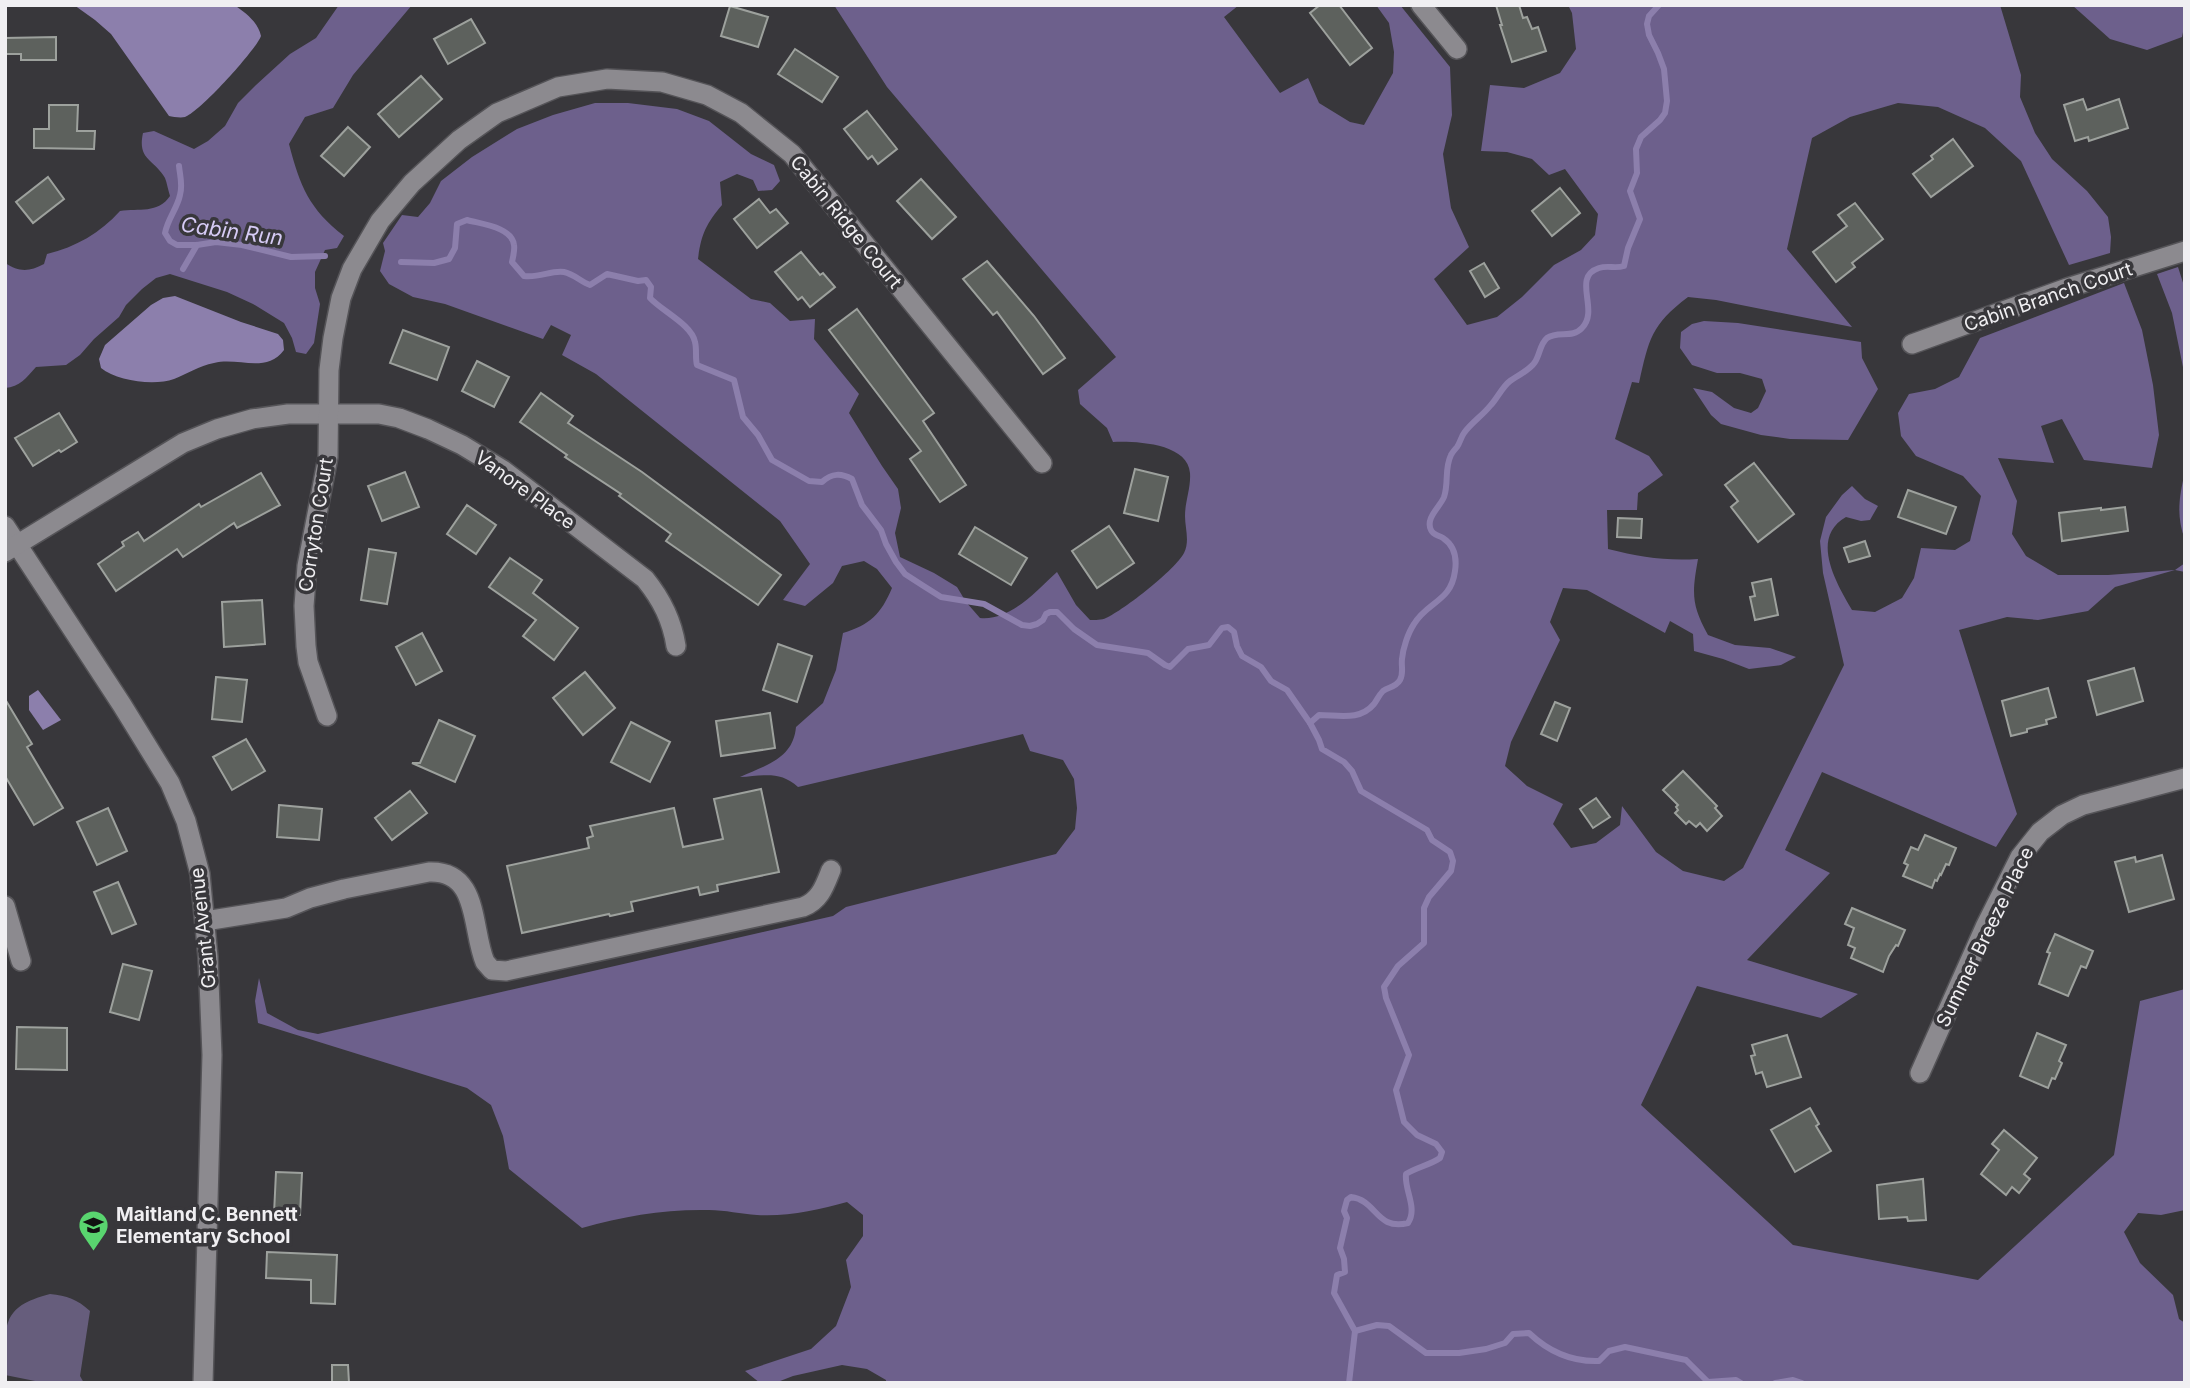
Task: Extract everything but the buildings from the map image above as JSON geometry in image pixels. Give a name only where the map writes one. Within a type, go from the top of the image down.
[{"type":"street","points":[[1421,5],[1457,49]]},
{"type":"street","name":"Cabin Ridge Court","points":[[330,413],[330,359],[341,298],[352,269],[380,221],[412,183],[459,140],[497,113],[558,87],[607,79],[662,82],[707,95],[741,113],[792,154],[1042,463]]},
{"type":"street","name":"Cabin Branch Court","points":[[1912,344],[2067,288],[2185,251]]},
{"type":"street","name":"Corryton Court","points":[[327,716],[308,662],[304,606],[307,566],[328,457],[330,413]]},
{"type":"street","name":"Vanore Place","points":[[11,549],[183,443],[217,429],[252,419],[288,414],[379,414],[428,429],[462,445],[503,470],[645,579],[659,596],[669,616],[676,646]]},
{"type":"street","name":"Grant Avenue","points":[[5,526],[11,549],[122,705],[170,783],[186,821],[200,874],[212,1025],[203,1383]]},
{"type":"street","name":"Summer Breeze Place","points":[[1920,1073],[1985,927],[2020,857],[2040,832],[2062,815],[2083,805],[2185,778]]},
{"type":"street","points":[[205,920],[286,908],[344,889],[441,872],[460,881],[469,898],[485,962],[492,970],[506,971],[803,907],[817,898],[831,870]]},
{"type":"street","points":[[5,906],[21,961]]},
{"type":"shaded area","points":[[74,5],[234,5],[254,22],[261,36],[238,67],[202,105],[185,117],[173,117],[169,116],[111,34]]},
{"type":"shaded area","points":[[339,5],[412,5],[353,75],[333,108],[305,117],[289,144],[308,196],[322,216],[344,236],[337,248],[325,250],[315,272],[315,288],[320,304],[314,343],[306,354],[296,352],[284,323],[253,304],[227,292],[170,274],[156,278],[142,289],[126,305],[119,317],[66,365],[36,367],[19,384],[5,388],[5,263],[20,269],[39,267],[44,264],[47,254],[87,238],[120,211],[160,206],[170,196],[166,180],[144,154],[143,133],[154,131],[194,149],[208,141],[225,126],[238,103],[256,85],[290,54],[316,38]]},
{"type":"shaded area","points":[[834,5],[1239,5],[1224,17],[1280,93],[1308,78],[1319,103],[1350,122],[1364,125],[1393,73],[1394,52],[1389,23],[1376,5],[1400,5],[1450,67],[1452,115],[1443,154],[1451,208],[1469,247],[1434,279],[1467,325],[1497,317],[1554,265],[1581,250],[1595,235],[1598,214],[1565,169],[1549,175],[1532,159],[1507,152],[1481,151],[1490,85],[1524,88],[1560,73],[1576,49],[1572,13],[1568,5],[2000,5],[2021,75],[2020,97],[2035,133],[2052,159],[2087,191],[2108,217],[2110,253],[2069,265],[2021,161],[1985,128],[1938,107],[1898,103],[1850,117],[1812,138],[1787,249],[1852,327],[1688,297],[1666,316],[1653,334],[1639,383],[1632,382],[1615,439],[1649,456],[1663,475],[1638,493],[1637,510],[1607,510],[1608,549],[1653,558],[1698,559],[1694,598],[1698,615],[1708,635],[1735,645],[1770,648],[1796,657],[1781,665],[1749,669],[1694,651],[1693,634],[1670,621],[1665,633],[1587,590],[1563,588],[1550,622],[1560,640],[1511,742],[1505,766],[1527,786],[1563,804],[1553,824],[1571,848],[1596,843],[1620,825],[1622,806],[1656,852],[1683,871],[1724,881],[1743,868],[1844,665],[1823,573],[1820,541],[1826,517],[1852,486],[1865,499],[1878,506],[1870,520],[1861,521],[1846,517],[1835,526],[1829,537],[1829,562],[1852,610],[1875,612],[1902,598],[1914,578],[1921,548],[1955,550],[1970,541],[1981,496],[1963,476],[1916,456],[1901,436],[1898,413],[1909,394],[1935,389],[1959,377],[1980,338],[2124,283],[2142,330],[2153,385],[2159,435],[2152,468],[2084,460],[2062,419],[2041,426],[2054,463],[1998,458],[2017,501],[2012,534],[2026,556],[2058,575],[2108,575],[2175,570],[2115,587],[2088,611],[2038,620],[2007,617],[1959,630],[2017,814],[1996,847],[1822,772],[1785,850],[1830,873],[1747,960],[1858,994],[1821,1018],[1697,986],[1641,1105],[1793,1245],[1978,1280],[2114,1155],[2140,1001],[2185,989],[2185,1210],[2161,1215],[2138,1213],[2124,1232],[2140,1263],[2173,1295],[2179,1319],[2185,1323],[2185,1383],[886,1383],[886,1380],[867,1369],[842,1365],[775,1383],[760,1383],[745,1371],[811,1349],[836,1326],[851,1287],[846,1260],[863,1236],[863,1215],[847,1202],[779,1215],[709,1210],[661,1212],[582,1228],[509,1169],[503,1136],[491,1105],[467,1088],[258,1023],[255,1001],[259,978],[267,1013],[298,1030],[318,1034],[833,916],[846,907],[1056,854],[1075,829],[1077,808],[1074,779],[1063,760],[1030,751],[1023,734],[798,787],[778,776],[740,777],[777,760],[790,747],[796,727],[823,703],[836,670],[843,633],[874,617],[884,605],[892,588],[877,569],[864,561],[842,566],[833,583],[805,606],[783,600],[810,564],[780,521],[596,374],[562,355],[571,335],[551,325],[543,339],[445,304],[413,297],[389,284],[380,271],[385,251],[383,243],[402,215],[418,217],[430,203],[441,181],[472,157],[517,129],[595,103],[628,103],[677,109],[709,121],[751,154],[774,165],[780,181],[772,190],[758,191],[753,180],[737,174],[720,182],[722,205],[705,230],[698,259],[751,299],[770,303],[790,321],[815,319],[814,339],[859,394],[849,413],[898,489],[901,508],[895,533],[900,557],[957,587],[980,618],[991,618],[1012,610],[1032,596],[1057,572],[1076,605],[1090,620],[1103,619],[1114,614],[1161,578],[1184,553],[1187,539],[1185,510],[1190,479],[1187,463],[1180,455],[1159,446],[1113,442],[1107,428],[1080,404],[1078,390],[1116,357],[887,87]]},
{"type":"shaded area","points":[[2072,5],[2185,5],[2182,37],[2147,50],[2110,39]]},
{"type":"shaded area","points":[[2178,267],[2185,289],[2185,377],[2172,313],[2157,274]]},
{"type":"shaded area","points":[[175,296],[278,334],[283,340],[284,350],[277,357],[261,363],[214,363],[174,379],[156,382],[126,379],[101,368],[99,359],[105,345],[151,305],[163,298]]},
{"type":"shaded area","points":[[1704,321],[1738,323],[1861,342],[1862,358],[1878,389],[1848,440],[1790,439],[1761,435],[1721,424],[1711,415],[1693,388],[1712,392],[1734,408],[1751,413],[1758,408],[1766,391],[1762,379],[1740,373],[1717,373],[1692,365],[1680,348],[1681,332],[1692,324]]},
{"type":"shaded area","points":[[2185,472],[2185,540],[2179,506]]},
{"type":"shaded area","points":[[2185,563],[2185,572],[2175,570]]},
{"type":"shaded area","points":[[38,690],[61,720],[43,730],[29,710],[29,696]]},
{"type":"shaded area","points":[[50,1294],[72,1299],[90,1311],[80,1376],[84,1383],[45,1383],[5,1375],[6,1331],[14,1312],[34,1299]]},
{"type":"waterway","points":[[1310,723],[1319,715],[1349,716],[1362,713],[1374,704],[1383,691],[1400,680],[1403,650],[1414,624],[1444,595],[1453,581],[1453,549],[1447,541],[1433,533],[1430,526],[1431,517],[1444,497],[1451,454],[1467,429],[1507,384],[1533,365],[1547,338],[1574,333],[1582,328],[1587,321],[1586,286],[1591,272],[1602,267],[1624,266],[1640,219],[1630,191],[1637,173],[1636,149],[1641,137],[1665,113],[1667,101],[1664,69],[1647,24],[1649,16],[1659,5]]},
{"type":"waterway","name":"Cabin Run","points":[[179,166],[181,191],[165,233],[170,241],[177,245],[216,242],[242,245],[291,257],[325,256]]},
{"type":"waterway","name":"Cabin Run","points":[[401,262],[434,263],[449,259],[455,248],[457,224],[467,220],[495,227],[508,234],[514,245],[512,262],[524,276],[564,272],[590,285],[607,274],[638,281],[646,280],[651,287],[650,298],[683,324],[693,336],[697,365],[734,380],[743,417],[758,435],[772,460],[809,481],[822,482],[837,475],[852,479],[862,505],[881,530],[886,544],[905,574],[941,597],[984,604],[1022,625],[1037,624],[1046,614],[1057,612],[1074,629],[1097,645],[1148,653],[1170,667],[1188,649],[1209,645],[1222,628],[1228,627],[1234,632],[1242,656],[1261,667],[1271,681],[1287,690],[1310,723],[1322,749],[1344,762],[1352,771],[1361,791],[1427,830],[1432,840],[1450,852],[1453,861],[1451,871],[1429,897],[1424,908],[1424,943],[1398,966],[1384,987],[1409,1055],[1396,1090],[1404,1122],[1417,1135],[1436,1144],[1442,1152],[1440,1158],[1406,1174],[1412,1211],[1408,1223],[1389,1223],[1360,1199],[1351,1197],[1347,1200],[1344,1211],[1347,1218],[1340,1248],[1345,1272],[1337,1275],[1334,1293],[1355,1331],[1349,1383]]},
{"type":"waterway","points":[[183,269],[197,245]]},
{"type":"waterway","points":[[1355,1331],[1377,1325],[1389,1326],[1426,1353],[1459,1353],[1486,1349],[1505,1343],[1513,1334],[1529,1333],[1545,1346],[1570,1358],[1599,1361],[1609,1351],[1625,1347],[1686,1360],[1708,1382],[1736,1380],[1741,1383]]},
{"type":"waterway","points":[[1775,1383],[1793,1380],[1802,1383]]},
{"type":"place","name":"Maitland C. Bennett Elementary School","points":[[93,1252]]}]
